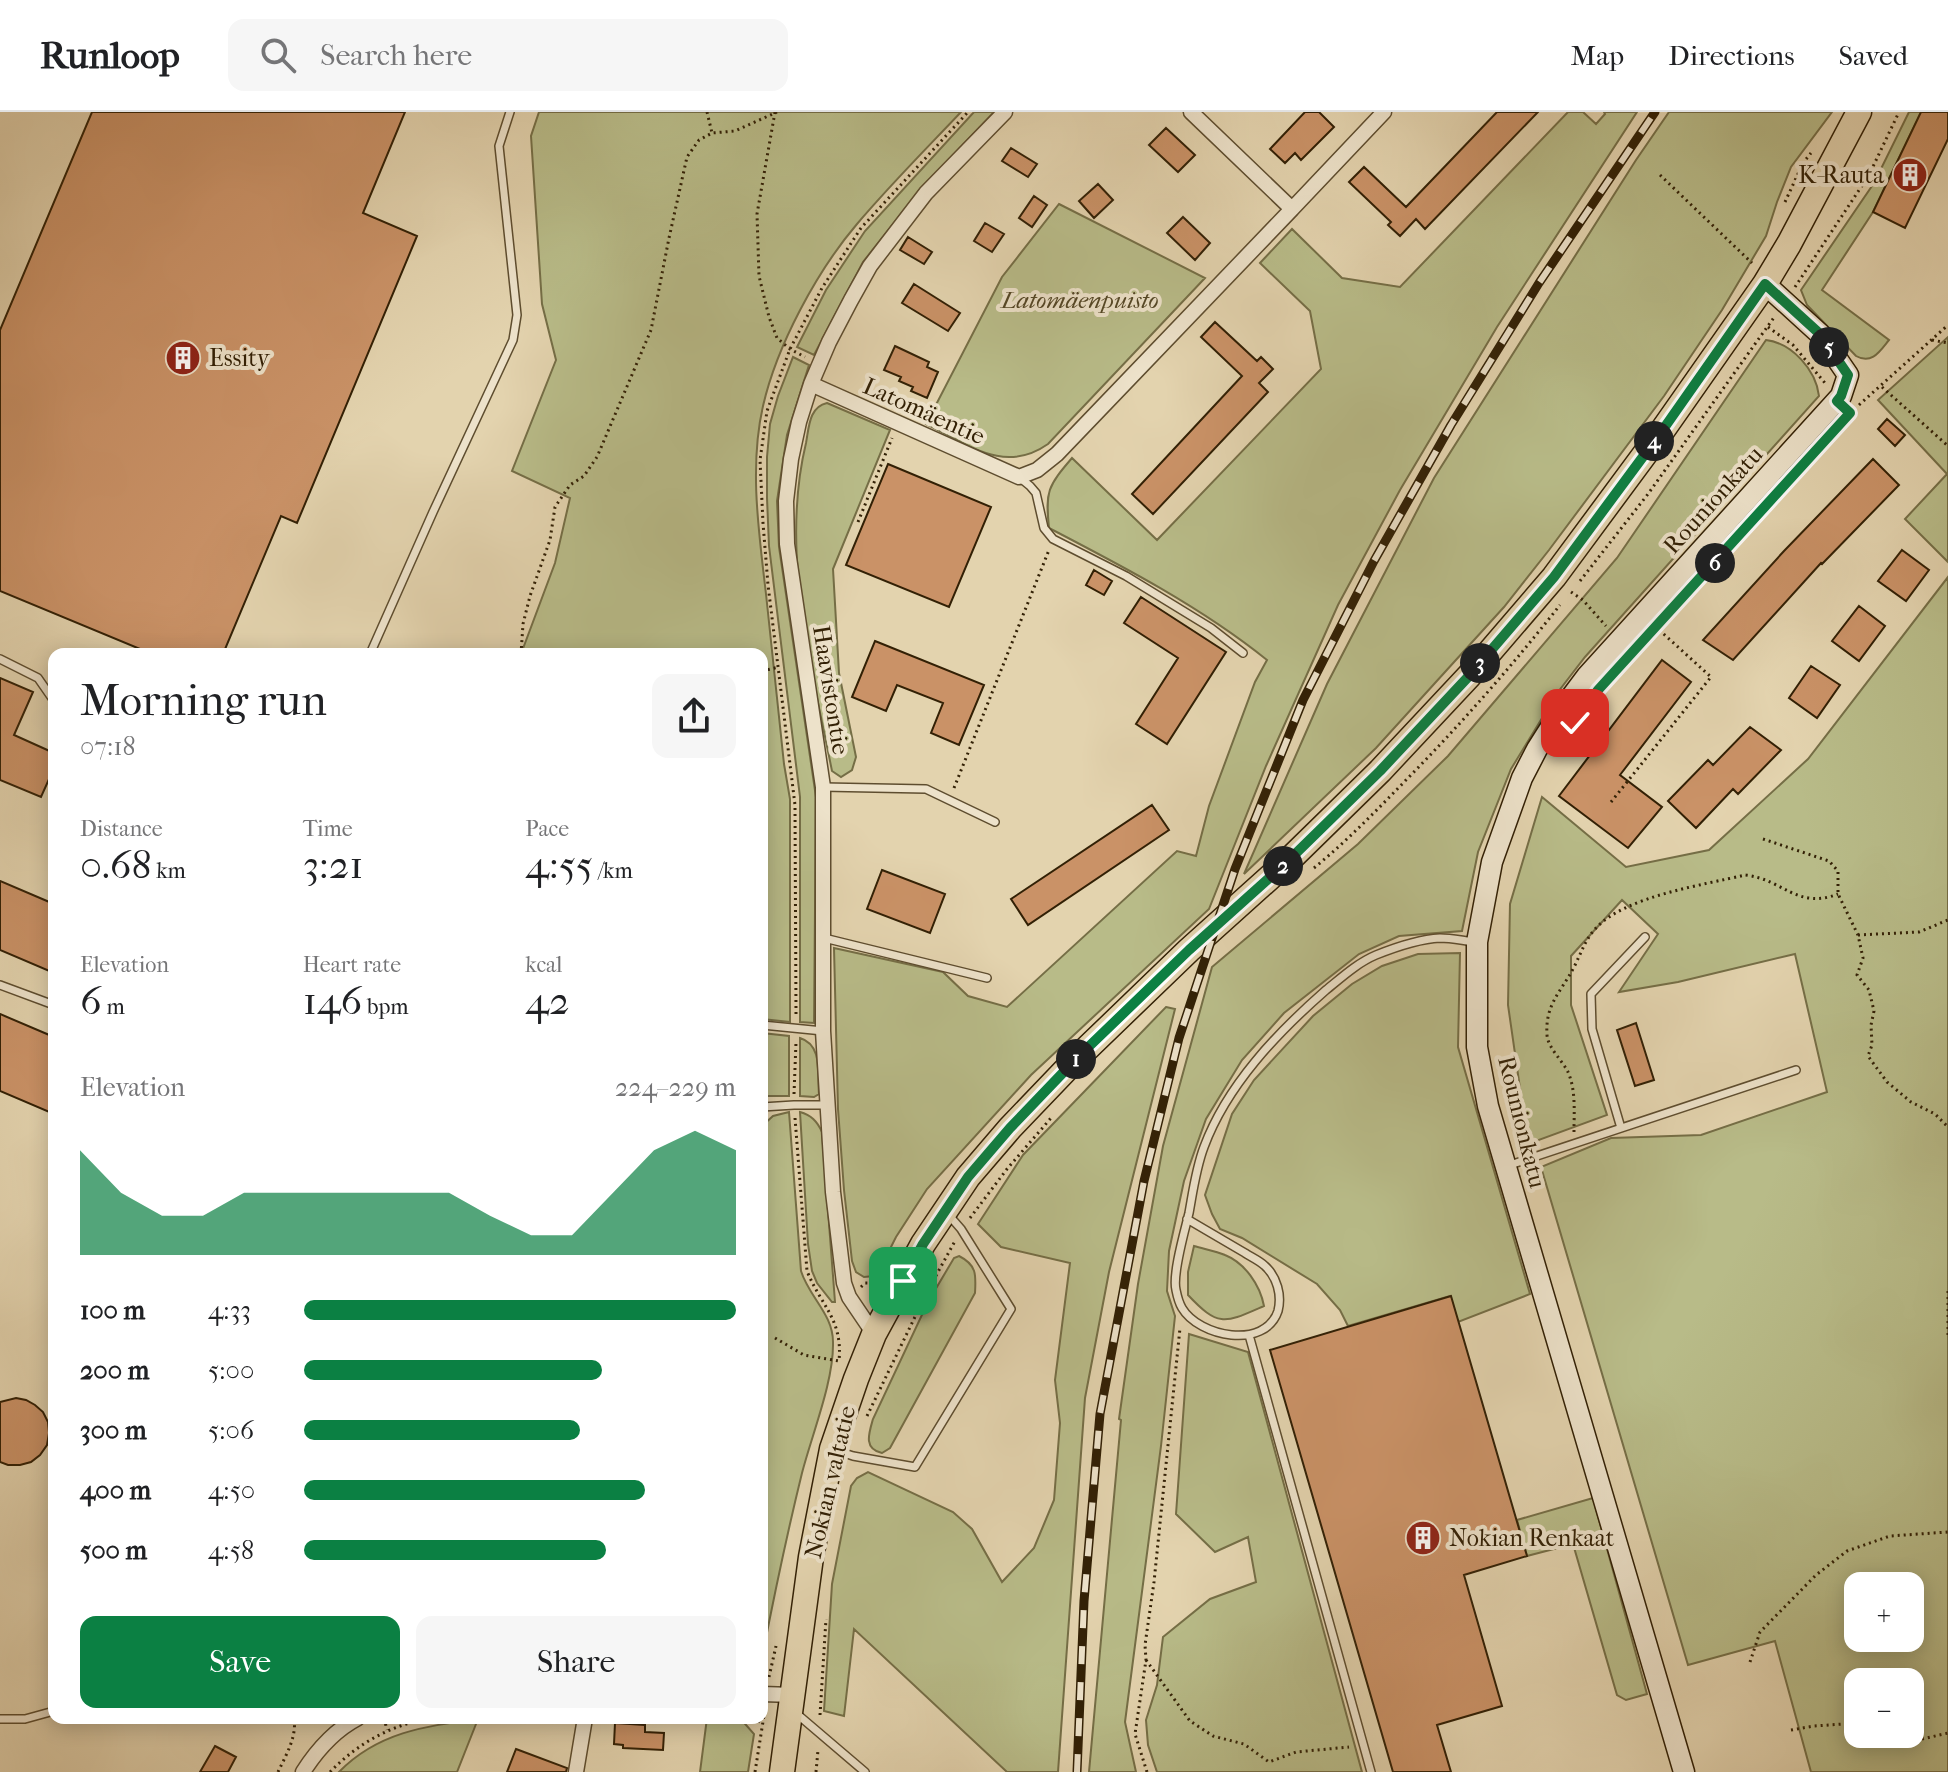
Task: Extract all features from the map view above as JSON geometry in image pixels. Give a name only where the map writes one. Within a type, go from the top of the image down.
[{"type":"main road","name":"Nokian valtatie","points":[[782,1772],[811,1557],[832,1449],[874,1334],[945,1210],[968,1177],[1010,1128],[1078,1057],[1380,771],[1469,676],[1554,577],[1662,431],[1760,275],[1789,244],[1859,112]]},
{"type":"main road","points":[[1760,275],[1820,334],[1848,375],[1837,401]]},
{"type":"main road","name":"Rounionkatu","points":[[1684,1772],[1488,1106],[1477,1047],[1477,942],[1492,862],[1522,778],[1563,708],[1587,676],[1837,401]]},
{"type":"street","name":"Haavistontie","points":[[874,1334],[849,1297],[844,1283],[833,1192],[823,1031],[823,787],[787,544],[786,501],[791,459],[811,384],[829,342],[870,266],[926,193],[1005,112]]},
{"type":"street","points":[[1191,112],[1292,209]]},
{"type":"street","points":[[1019,477],[1037,470],[1057,454],[1384,112]]},
{"type":"street","name":"Latomäentie","points":[[811,384],[1019,477]]},
{"type":"street","points":[[768,1696],[792,1702]]},
{"type":"street","points":[[303,1772],[338,1724]]},
{"type":"street","points":[[576,1772],[584,1724]]},
{"type":"lane","points":[[373,648],[513,340],[517,315],[499,146],[510,112]]},
{"type":"lane","points":[[1019,477],[1036,493],[1044,528],[1053,539],[1126,576],[1211,628],[1243,653]]},
{"type":"lane","points":[[0,659],[38,678],[48,692]]},
{"type":"lane","points":[[823,787],[926,789],[995,822]]},
{"type":"lane","points":[[1621,1128],[1592,1029],[1591,994],[1645,937]]},
{"type":"lane","points":[[824,938],[987,978]]},
{"type":"lane","points":[[1187,1219],[1265,1265],[1276,1280],[1280,1298],[1277,1314],[1264,1329],[1249,1335],[1220,1334],[1198,1324],[1182,1308],[1175,1286],[1187,1219],[1203,1149],[1222,1109],[1246,1074],[1306,1008],[1344,975],[1372,957],[1407,944],[1441,938],[1477,942]]},
{"type":"lane","points":[[0,985],[48,1003]]},
{"type":"lane","points":[[768,1026],[823,1031]]},
{"type":"lane","points":[[1505,1167],[1796,1070]]},
{"type":"lane","points":[[768,1107],[827,1105]]},
{"type":"lane","points":[[832,1449],[915,1467],[1011,1309],[961,1229],[945,1210]]},
{"type":"lane","points":[[1249,1335],[1371,1772]]},
{"type":"lane","points":[[792,1702],[818,1732],[865,1772]]},
{"type":"lane","points":[[0,1719],[25,1719],[48,1713]]},
{"type":"path","points":[[707,112],[712,133]]},
{"type":"path","points":[[521,648],[523,624],[550,540],[555,507],[570,485],[584,476],[597,457],[651,330],[687,157],[699,140],[712,133],[735,131],[776,112]]},
{"type":"path","points":[[776,112],[757,214],[759,276],[777,338],[790,349]]},
{"type":"path","points":[[1781,211],[1803,163],[1813,151]]},
{"type":"path","points":[[1660,175],[1760,275]]},
{"type":"path","points":[[1760,256],[1760,275]]},
{"type":"path","points":[[1768,327],[1793,345],[1850,413],[1948,325]]},
{"type":"path","points":[[1932,340],[1948,343]]},
{"type":"path","points":[[1881,386],[1948,446]]},
{"type":"path","points":[[858,522],[898,424]]},
{"type":"path","points":[[949,800],[1053,539]]},
{"type":"path","points":[[1571,592],[1622,638]]},
{"type":"path","points":[[1611,802],[1711,677],[1656,627],[1664,619]]},
{"type":"path","points":[[768,670],[779,667]]},
{"type":"path","points":[[1763,839],[1829,861],[1838,871],[1838,894],[1858,935],[1863,958],[1857,975],[1869,990],[1874,1011],[1872,1045],[1868,1056],[1887,1082],[1911,1102],[1935,1114],[1948,1127]]},
{"type":"path","points":[[1574,1144],[1574,1097],[1569,1073],[1547,1039],[1547,1015],[1583,944],[1606,918],[1634,902],[1745,875],[1757,876],[1806,899],[1826,899],[1838,894]]},
{"type":"path","points":[[1858,935],[1919,932],[1948,920]]},
{"type":"path","points":[[1948,1291],[1948,1338]]},
{"type":"path","points":[[1147,1772],[1135,1734],[1146,1660],[1145,1645],[1182,1308]]},
{"type":"path","points":[[775,1338],[804,1355],[839,1361]]},
{"type":"path","points":[[1750,1662],[1760,1632],[1816,1575],[1847,1551],[1890,1536],[1948,1532]]},
{"type":"path","points":[[816,1772],[824,1655]]},
{"type":"path","points":[[1146,1660],[1190,1721],[1213,1736],[1244,1744],[1269,1762],[1296,1752],[1363,1745]]},
{"type":"path","points":[[278,1772],[295,1724]]},
{"type":"path","points":[[386,1724],[387,1730]]},
{"type":"path","points":[[330,1772],[359,1747],[387,1730],[409,1724]]},
{"type":"path","points":[[755,1772],[762,1724]]},
{"type":"path","points":[[1791,1730],[1844,1724]]},
{"type":"path","points":[[1924,1739],[1948,1733]]},
{"type":"green space","points":[[539,112],[961,112],[895,181],[827,264],[788,334],[763,406],[757,453],[757,500],[790,799],[790,1022],[768,1020],[768,648],[523,648],[555,563],[570,498],[512,471],[556,360],[542,304],[531,136]]},
{"type":"green space","points":[[974,112],[994,112],[920,190],[863,262],[814,355],[797,347],[826,290],[865,231]]},
{"type":"green space","points":[[1568,112],[1583,112],[1596,124],[1604,112],[1637,112],[1497,327],[1400,490],[1338,605],[1266,766],[1209,909],[1031,1075],[927,1189],[896,1237],[879,1271],[874,1276],[864,1277],[856,1272],[852,1261],[844,1190],[838,1109],[834,948],[943,972],[968,996],[1007,1007],[1177,851],[1196,856],[1209,806],[1255,682],[1267,660],[1189,605],[1049,528],[1048,497],[1053,483],[1072,458],[1157,540],[1321,369],[1310,311],[1260,263],[1292,229],[1342,278],[1400,287]]},
{"type":"green space","points":[[1669,112],[1832,112],[1791,167],[1766,236],[1722,310],[1664,396],[1549,550],[1504,607],[1376,748],[1244,874],[1327,684],[1434,478]]},
{"type":"green space","points":[[1909,112],[1921,112],[1873,212],[1822,290],[1889,340],[1875,356],[1867,359],[1856,356],[1807,305],[1801,290],[1874,183]]},
{"type":"green space","name":"Latomäenpuisto","points":[[1059,204],[1205,278],[1048,444],[1032,453],[1001,457],[971,447],[926,424],[1002,277]]},
{"type":"green space","points":[[1948,337],[1948,562],[1905,519],[1947,474],[1878,400]]},
{"type":"green space","points":[[1766,340],[1785,346],[1801,359],[1813,377],[1819,396],[1585,657],[1558,692],[1511,769],[1478,852],[1462,931],[1399,936],[1359,954],[1284,1013],[1242,1060],[1206,1119],[1184,1181],[1169,1251],[1167,1291],[1175,1316],[1125,1722],[1136,1772],[1089,1772],[1119,1419],[1138,1284],[1163,1146],[1212,967],[1358,844],[1448,756],[1617,558]]},
{"type":"green space","points":[[793,357],[809,365],[787,435],[777,501],[779,547],[816,797],[814,1023],[800,1022],[800,797],[769,546],[767,498],[770,424]]},
{"type":"green space","points":[[827,403],[890,430],[833,569],[839,673],[856,757],[852,770],[841,777],[832,771],[801,608],[797,566],[799,484],[808,431],[813,413]]},
{"type":"green space","points":[[1948,577],[1948,1772],[1811,1772],[1775,1641],[1688,1665],[1541,1167],[1611,1138],[1701,1135],[1827,1092],[1795,954],[1678,982],[1619,992],[1658,934],[1622,900],[1571,956],[1571,1005],[1607,1115],[1528,1144],[1508,1005],[1510,904],[1542,797],[1626,867],[1709,850],[1808,759]]},
{"type":"green space","points":[[1460,953],[1458,1047],[1530,1294],[1458,1322],[1450,1296],[1348,1326],[1340,1310],[1317,1284],[1242,1238],[1220,1229],[1205,1195],[1232,1114],[1254,1080],[1313,1016],[1352,984],[1382,966],[1418,954]]},
{"type":"green space","points":[[1166,1007],[1175,1009],[1109,1272],[1085,1398],[1058,1772],[1007,1772],[854,1629],[844,1716],[824,1711],[832,1584],[851,1486],[857,1478],[868,1472],[953,1512],[972,1529],[1002,1582],[1034,1548],[1054,1500],[1060,1423],[1055,1380],[1070,1263],[1001,1247],[978,1224],[1023,1155]]},
{"type":"green space","points":[[768,1034],[789,1036],[789,1096],[768,1096]]},
{"type":"green space","points":[[800,1038],[816,1053],[819,1094],[814,1097],[800,1096]]},
{"type":"green space","points":[[789,1112],[801,1271],[825,1314],[833,1342],[826,1390],[796,1496],[768,1629],[768,1121]]},
{"type":"green space","points":[[800,1112],[813,1119],[822,1132],[835,1302],[817,1283],[812,1271]]},
{"type":"green space","points":[[1194,1246],[1239,1263],[1255,1283],[1264,1306],[1231,1319],[1207,1313],[1188,1295],[1188,1272]]},
{"type":"green space","points":[[959,1256],[974,1271],[975,1293],[890,1448],[882,1453],[876,1451],[869,1440],[873,1419],[928,1302],[954,1258]]},
{"type":"green space","points":[[1189,1334],[1248,1352],[1362,1772],[1157,1772],[1148,1745],[1146,1720],[1157,1685],[1163,1637],[1210,1599],[1256,1582],[1248,1537],[1215,1552],[1176,1514]]},
{"type":"green space","points":[[1593,1498],[1647,1694],[1626,1700],[1617,1695],[1573,1544],[1527,1556],[1517,1520]]},
{"type":"green space","points":[[476,1724],[457,1772],[339,1772],[386,1739],[440,1725]]},
{"type":"green space","points":[[706,1724],[745,1724],[754,1734],[748,1772],[700,1772]]},
{"type":"building","name":"Essity","points":[[92,112],[405,112],[363,213],[417,236],[297,523],[281,516],[226,648],[138,648],[0,591],[0,330]]},
{"type":"building","points":[[1305,112],[1319,112],[1334,127],[1301,160],[1295,153],[1285,163],[1270,149]]},
{"type":"building","points":[[1497,112],[1538,112],[1425,229],[1416,219],[1400,236],[1388,225],[1391,222],[1349,182],[1364,167],[1406,207]]},
{"type":"building","name":"K-Rauta","points":[[1921,112],[1948,112],[1948,139],[1905,228],[1873,212]]},
{"type":"building","points":[[1166,128],[1195,155],[1178,172],[1149,145]]},
{"type":"building","points":[[1011,148],[1037,164],[1028,177],[1002,161]]},
{"type":"building","points":[[1098,184],[1113,200],[1094,218],[1079,201]]},
{"type":"building","points":[[1034,196],[1047,205],[1032,227],[1019,218]]},
{"type":"building","points":[[1183,217],[1210,243],[1195,260],[1167,233]]},
{"type":"building","points":[[985,223],[1004,234],[992,252],[974,241]]},
{"type":"building","points":[[908,237],[932,252],[924,264],[900,250]]},
{"type":"building","points":[[914,284],[960,313],[948,331],[902,303]]},
{"type":"building","points":[[1215,322],[1257,361],[1261,357],[1273,369],[1259,383],[1268,392],[1153,514],[1132,494],[1242,376],[1201,337]]},
{"type":"building","points":[[895,346],[929,362],[927,367],[938,372],[927,398],[911,391],[913,387],[899,381],[901,377],[884,370]]},
{"type":"building","points":[[1887,419],[1905,435],[1895,446],[1878,429]]},
{"type":"building","points":[[1873,459],[1899,485],[1821,563],[1733,660],[1703,640],[1784,551]]},
{"type":"building","points":[[888,464],[991,507],[949,607],[846,565]]},
{"type":"building","points":[[1902,550],[1929,570],[1906,601],[1878,581]]},
{"type":"building","points":[[1094,570],[1112,581],[1104,595],[1086,585]]},
{"type":"building","points":[[1141,597],[1226,652],[1167,744],[1136,724],[1178,658],[1124,623]]},
{"type":"building","points":[[1859,606],[1885,626],[1859,661],[1832,641]]},
{"type":"building","points":[[875,641],[984,685],[959,745],[931,733],[943,703],[897,685],[886,711],[852,697]]},
{"type":"building","points":[[1662,660],[1691,682],[1620,775],[1662,807],[1628,848],[1559,796]]},
{"type":"building","points":[[1811,666],[1840,685],[1817,718],[1789,698]]},
{"type":"building","points":[[0,678],[33,692],[14,735],[48,750],[48,781],[41,797],[0,780]]},
{"type":"building","points":[[1750,727],[1781,750],[1738,794],[1733,789],[1696,828],[1668,801],[1708,760],[1713,765]]},
{"type":"building","points":[[1152,805],[1169,830],[1028,925],[1011,899]]},
{"type":"building","points":[[882,870],[945,894],[930,933],[867,909]]},
{"type":"building","points":[[0,881],[48,901],[48,970],[0,950]]},
{"type":"building","points":[[0,1014],[48,1034],[48,1111],[0,1091]]},
{"type":"building","points":[[1636,1023],[1654,1080],[1635,1086],[1617,1030]]},
{"type":"building","name":"Nokian Renkaat","points":[[1451,1296],[1527,1556],[1464,1575],[1502,1706],[1437,1725],[1451,1772],[1393,1772],[1270,1350]]},
{"type":"building","points":[[16,1398],[26,1400],[43,1412],[48,1422],[47,1445],[31,1462],[8,1465],[0,1462],[0,1402]]},
{"type":"building","points":[[615,1724],[645,1725],[645,1732],[664,1733],[663,1750],[623,1748],[623,1745],[614,1744]]},
{"type":"building","points":[[215,1746],[236,1757],[228,1772],[200,1772]]},
{"type":"building","points":[[516,1749],[567,1768],[566,1772],[507,1772]]},
{"type":"railway","points":[[1077,1772],[1084,1601],[1100,1414],[1144,1181],[1179,1038],[1235,869],[1303,700],[1374,561],[1451,425],[1539,283],[1655,112]]},
{"type":"place","name":"K-Rauta","points":[[1910,175]]},
{"type":"place","name":"Essity","points":[[183,358]]},
{"type":"place","name":"Nokian Renkaat","points":[[1423,1538]]},
{"type":"route","points":[[903,1281],[923,1244],[968,1177],[1010,1128],[1078,1057],[1380,771],[1469,676],[1554,577],[1765,284],[1820,334],[1848,375],[1837,401],[1850,413],[1598,690],[1575,723]]}]
